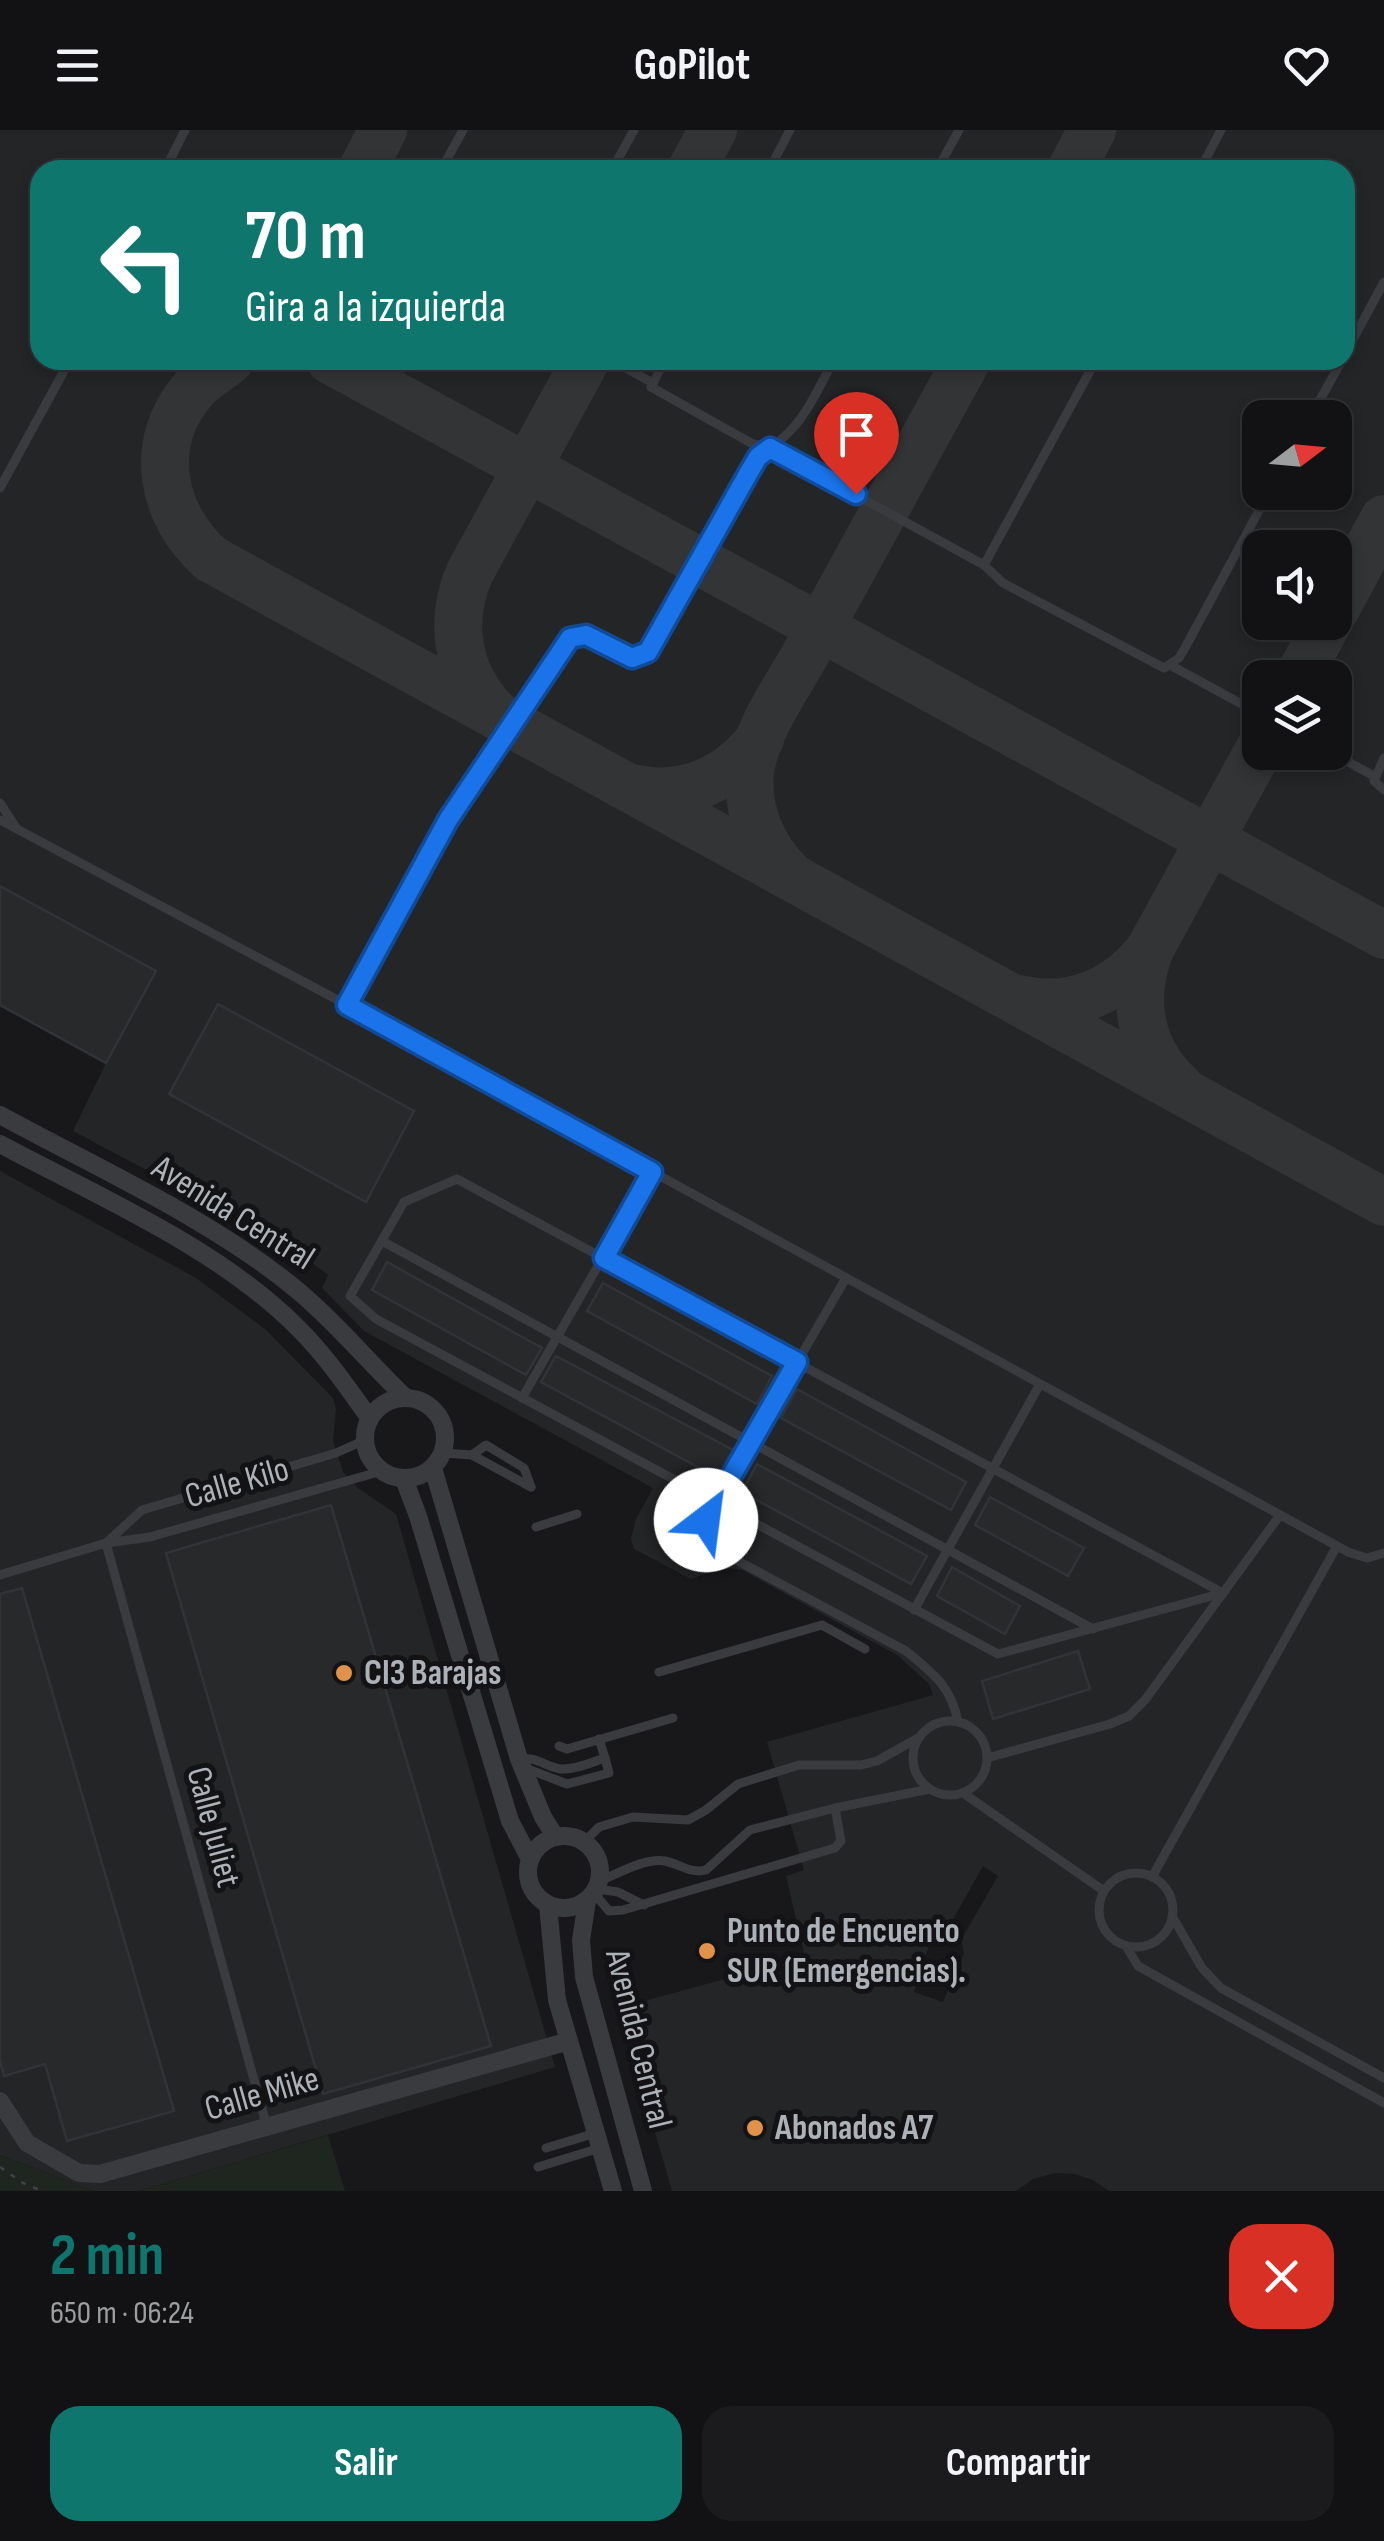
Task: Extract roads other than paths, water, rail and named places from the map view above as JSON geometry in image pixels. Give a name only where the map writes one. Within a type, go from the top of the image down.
[{"type":"street","name":"Avenida Central","points":[[0,1116],[247,1253],[330,1319],[358,1353],[406,1398]]},
{"type":"street","name":"Avenida Central","points":[[0,1144],[168,1234],[244,1282],[301,1330],[344,1380],[370,1419]]},
{"type":"street","points":[[438,1460],[417,1477],[404,1479],[382,1472],[370,1457],[365,1440],[370,1419],[392,1400],[406,1398],[434,1409],[445,1435],[438,1460],[521,1763],[554,1836]]},
{"type":"street","points":[[404,1479],[510,1821],[530,1859]]},
{"type":"street","points":[[570,1835],[585,1841],[600,1866],[595,1891],[561,1908],[534,1893],[528,1877],[530,1859],[539,1844],[554,1836],[570,1835]]},
{"type":"street","name":"Avenida Central","points":[[595,1891],[581,1940],[584,1977],[644,2191]]},
{"type":"street","name":"Avenida Central","points":[[548,1904],[556,2000],[613,2191]]},
{"type":"street","name":"Calle Mike","points":[[0,2101],[27,2143],[79,2173],[100,2174],[568,2042]]},
{"type":"lane","points":[[170,160],[186,130]]},
{"type":"lane","points":[[446,160],[463,130]]},
{"type":"lane","points":[[618,160],[634,130]]},
{"type":"lane","points":[[774,160],[790,130]]},
{"type":"lane","points":[[942,160],[959,130]]},
{"type":"lane","points":[[1206,160],[1222,130]]},
{"type":"lane","points":[[1355,335],[1384,282]]},
{"type":"lane","points":[[0,488],[65,370]]},
{"type":"lane","points":[[627,370],[751,443],[770,448],[984,565],[1003,583],[1160,668],[1170,665],[1186,646],[1260,510]]},
{"type":"lane","points":[[652,385],[660,370]]},
{"type":"lane","points":[[347,1005],[448,820],[570,638],[586,635],[632,658],[648,652],[758,457],[791,430],[828,370]]},
{"type":"lane","points":[[984,565],[1091,370]]},
{"type":"lane","points":[[1320,400],[1336,370]]},
{"type":"lane","points":[[1170,665],[1242,704]]},
{"type":"lane","points":[[1384,758],[1374,776],[1376,786],[1384,790]]},
{"type":"lane","points":[[1352,764],[1374,776]]},
{"type":"lane","points":[[0,803],[16,829]]},
{"type":"lane","points":[[0,820],[347,1005],[1337,1546],[1367,1558],[1384,1553]]},
{"type":"lane","points":[[522,1398],[652,1172]]},
{"type":"lane","points":[[457,1179],[1224,1593],[998,1654],[376,1319],[350,1296],[404,1202],[457,1179]]},
{"type":"lane","points":[[382,1240],[1093,1628]]},
{"type":"lane","points":[[846,1278],[695,1538],[906,1651],[934,1674],[953,1699],[958,1722]]},
{"type":"lane","points":[[914,1610],[1040,1384]]},
{"type":"lane","name":"Calle Kilo","points":[[106,1542],[142,1510],[343,1451],[365,1440]]},
{"type":"lane","points":[[438,1460],[472,1455],[486,1446],[524,1468],[530,1487],[472,1455]]},
{"type":"lane","name":"Calle Kilo","points":[[0,1574],[106,1542],[150,1537],[382,1472]]},
{"type":"lane","points":[[536,1526],[577,1514]]},
{"type":"lane","points":[[987,1758],[1129,1716],[1145,1700],[1280,1515]]},
{"type":"lane","name":"Calle Juliet","points":[[106,1542],[268,2127]]},
{"type":"lane","points":[[1152,1877],[1337,1546]]},
{"type":"lane","points":[[659,1672],[822,1625],[865,1649]]},
{"type":"lane","points":[[560,1746],[567,1749],[673,1718]]},
{"type":"lane","points":[[585,1841],[599,1827],[634,1818],[688,1820],[738,1784],[752,1779],[800,1766],[877,1761],[937,1724],[958,1722],[978,1735],[987,1758],[980,1779],[963,1793],[952,1795],[930,1789],[750,1830],[706,1870],[697,1872],[664,1861],[646,1862],[595,1891]]},
{"type":"lane","points":[[920,1737],[913,1759],[916,1771],[930,1789]]},
{"type":"lane","points":[[521,1763],[567,1784],[609,1773],[599,1739]]},
{"type":"lane","points":[[521,1763],[536,1758],[558,1769],[605,1758]]},
{"type":"lane","points":[[963,1793],[1104,1891]]},
{"type":"lane","points":[[595,1891],[608,1910],[644,1905],[835,1848],[840,1841],[834,1808]]},
{"type":"lane","points":[[1172,1916],[1160,1938],[1138,1947],[1116,1941],[1102,1924],[1099,1913],[1104,1891],[1120,1876],[1152,1877],[1168,1893],[1172,1916],[1202,1968],[1221,1988],[1384,2078]]},
{"type":"lane","points":[[595,1891],[618,1892],[644,1905]]},
{"type":"lane","points":[[1126,1946],[1138,1966],[1384,2103]]},
{"type":"lane","points":[[546,2148],[598,2140]]},
{"type":"lane","points":[[538,2166],[598,2140]]},
{"type":"place","name":"CI3 Barajas","points":[[344,1673]]},
{"type":"place","name":"Punto de Encuento SUR (Emergencias).","points":[[707,1951]]},
{"type":"place","name":"Abonados A7","points":[[755,2128]]}]
